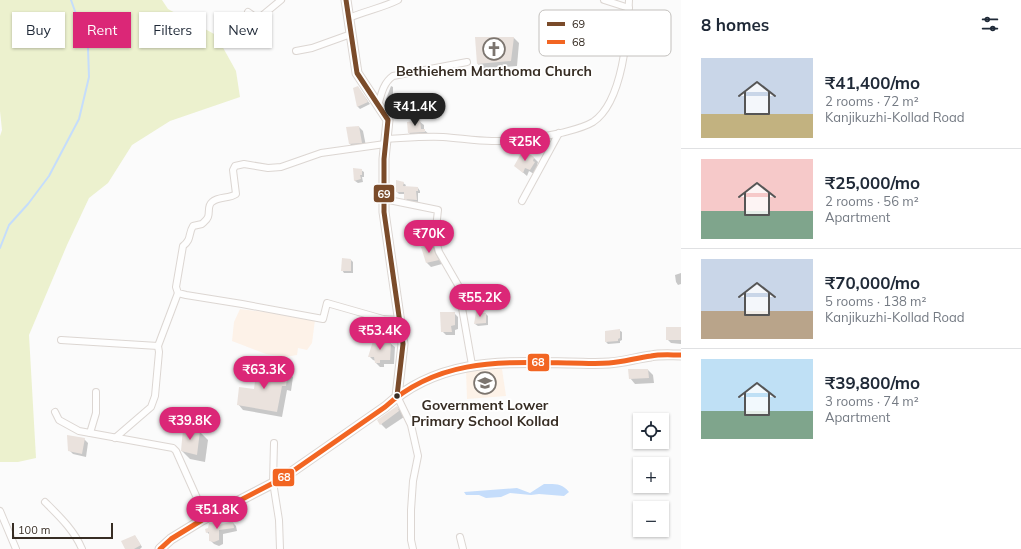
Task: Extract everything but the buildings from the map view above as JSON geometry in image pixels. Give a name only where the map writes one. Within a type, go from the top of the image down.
[{"type":"main road","points":[[346,0],[357,73],[388,120],[385,142],[384,212],[403,344],[397,396]]},
{"type":"main road","points":[[160,549],[171,539],[202,520],[283,478],[385,407],[397,396],[447,371],[472,365],[517,362],[608,363],[651,356],[681,355]]},
{"type":"street","points":[[266,12],[281,0]]},
{"type":"street","points":[[348,18],[386,6],[398,0]]},
{"type":"street","points":[[604,0],[629,8],[629,0]]},
{"type":"street","points":[[296,51],[312,48],[351,34]]},
{"type":"street","points":[[115,438],[151,407],[155,396],[159,352],[158,346],[178,293],[176,287],[183,246],[188,242],[192,226],[202,224],[208,217],[210,204],[217,199],[234,196],[236,194],[235,166],[244,164],[259,168],[281,167],[321,153],[385,142],[442,137],[492,141],[517,140],[559,133],[578,128],[593,122],[604,111],[618,81],[624,56]]},
{"type":"street","points":[[378,106],[383,89],[389,79],[393,76],[467,62]]},
{"type":"street","points":[[522,201],[559,133]]},
{"type":"street","points":[[384,198],[438,210],[435,237],[439,252],[458,285],[472,365]]},
{"type":"street","points":[[178,293],[323,319],[328,303],[383,319],[400,320]]},
{"type":"street","points":[[61,340],[158,346]]},
{"type":"street","points":[[90,433],[96,413],[96,392]]},
{"type":"street","points":[[397,396],[411,425],[418,456],[413,481],[411,510],[411,540],[413,549]]},
{"type":"street","points":[[55,412],[59,420],[79,431],[173,448],[176,451],[197,498],[202,520]]},
{"type":"street","points":[[274,443],[274,482],[279,520],[280,549]]},
{"type":"street","points":[[45,502],[68,526],[82,549]]},
{"type":"street","points":[[0,511],[16,549]]},
{"type":"street","points":[[460,537],[463,549]]},
{"type":"shaded area","points":[[240,309],[315,320],[312,343],[307,350],[298,348],[297,355],[285,357],[266,354],[232,341],[234,322]]},
{"type":"shaded area","name":"Government Lower Primary School Kollad","points":[[502,369],[506,396],[467,399],[466,370]]},
{"type":"green space","points":[[0,0],[162,0],[168,9],[174,12],[139,12],[139,48],[206,48],[206,30],[214,34],[214,48],[223,48],[236,71],[240,97],[170,121],[132,145],[108,183],[89,198],[67,245],[29,335],[36,458],[18,462],[0,462],[0,136],[2,130],[0,111]]},
{"type":"water","points":[[544,484],[555,484],[564,487],[569,492],[564,496],[510,493],[501,497],[486,498],[479,495],[466,495],[464,492],[517,488],[530,493]]},
{"type":"waterway","points":[[0,248],[9,225],[28,204],[49,176],[79,119],[89,77],[88,48],[71,0]]},
{"type":"transit line","name":"69","points":[[346,0],[357,73],[388,120],[384,159],[384,212],[403,344],[397,396]]},
{"type":"transit line","name":"68","points":[[160,549],[171,539],[202,520],[283,478],[406,391],[427,379],[449,371],[472,366],[519,363],[604,363],[619,362],[654,355],[681,355]]},
{"type":"place","name":"Bethiehem Marthoma Church","points":[[494,49]]},
{"type":"place","name":"Government Lower Primary School Kollad","points":[[485,383]]}]
